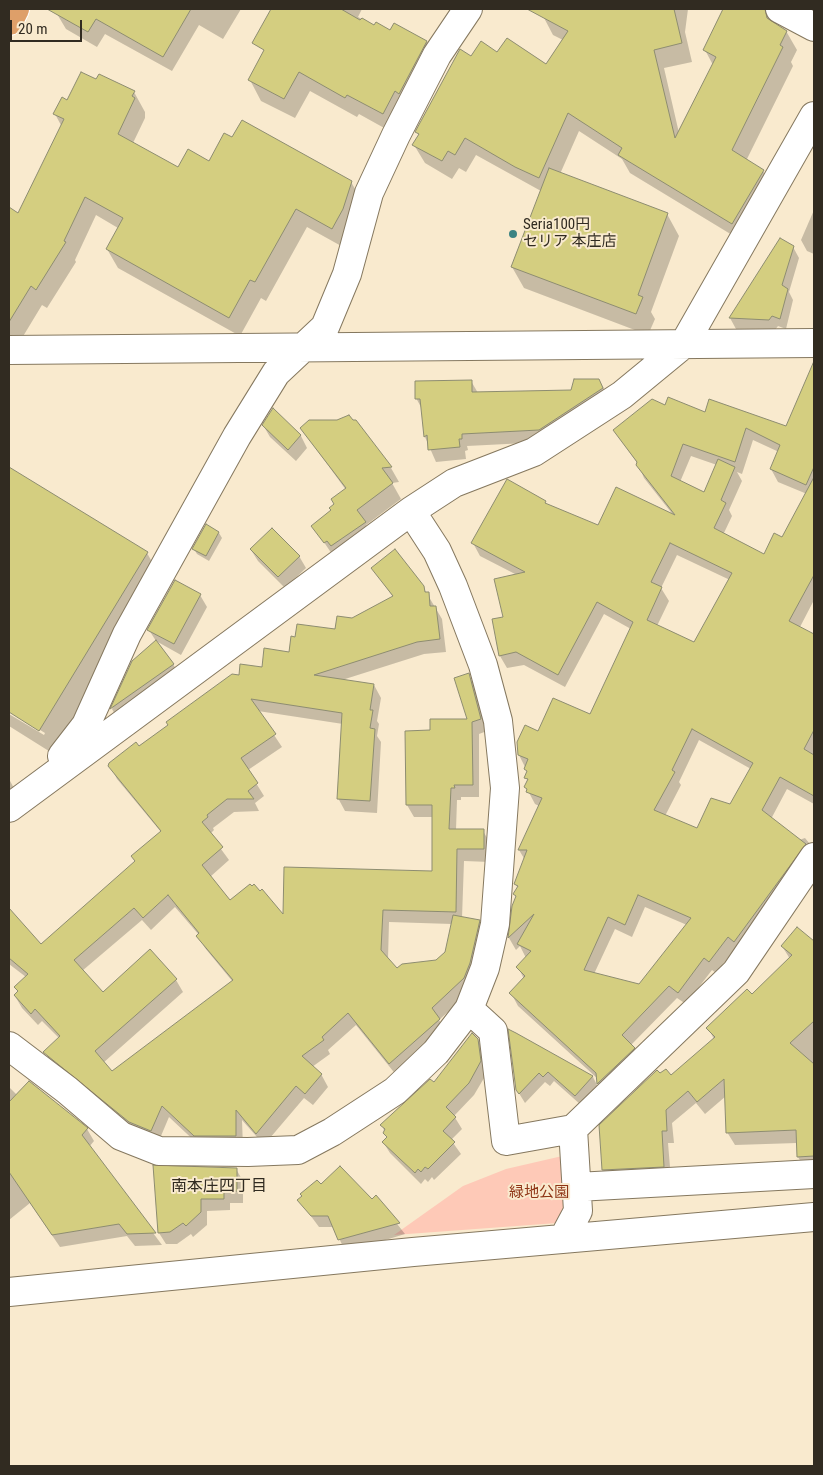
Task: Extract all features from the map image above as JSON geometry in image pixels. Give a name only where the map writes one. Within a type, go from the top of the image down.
[{"type":"highway","points":[[9,21],[15,9]]},
{"type":"street","points":[[43,781],[86,725],[127,634],[237,436],[276,373],[325,327],[347,274],[369,194],[437,55],[468,9]]},
{"type":"street","points":[[780,9],[814,27]]},
{"type":"street","points":[[9,808],[43,781],[411,511],[454,483],[534,452],[622,395],[684,344],[814,116]]},
{"type":"street","points":[[9,350],[302,349],[814,343]]},
{"type":"street","points":[[9,1046],[67,1090],[121,1136],[159,1151],[248,1152],[298,1150],[332,1132],[395,1090],[436,1052],[469,1009],[485,968],[495,924],[505,788],[498,721],[483,665],[453,586],[437,552],[411,511]]},
{"type":"street","points":[[469,1009],[493,1031],[506,1141],[573,1129],[736,972],[814,857]]},
{"type":"street","points":[[563,1239],[578,1211],[573,1129]]},
{"type":"street","points":[[577,1187],[814,1174]]},
{"type":"street","points":[[9,1292],[814,1217]]},
{"type":"green space","name":"緑地公園","points":[[571,1154],[571,1222],[394,1235],[463,1186],[506,1169]]},
{"type":"building","points":[[47,9],[191,9],[163,57],[96,19],[88,32]]},
{"type":"building","points":[[271,9],[341,9],[360,20],[362,18],[374,25],[376,22],[390,30],[394,23],[427,41],[399,94],[395,91],[383,114],[347,95],[345,98],[299,72],[284,99],[248,80],[264,50],[252,43]]},
{"type":"building","points":[[527,9],[674,9],[682,43],[654,50],[675,138],[716,57],[703,50],[723,9],[765,9],[767,18],[787,31],[780,45],[783,47],[732,150],[764,170],[732,224],[618,155],[622,148],[568,113],[539,178],[515,167],[465,138],[455,155],[448,151],[442,161],[412,145],[419,134],[415,132],[460,49],[471,56],[481,41],[497,52],[507,38],[546,64],[568,31]]},
{"type":"building","points":[[81,72],[96,79],[99,74],[135,91],[132,96],[135,98],[118,134],[178,167],[188,149],[209,161],[224,133],[232,137],[242,120],[352,181],[343,209],[332,229],[296,209],[255,282],[250,280],[229,318],[106,249],[123,218],[85,197],[64,241],[66,242],[36,290],[31,286],[9,322],[9,207],[18,213],[64,119],[53,114],[62,97],[67,100]]},
{"type":"building","points":[[549,168],[668,213],[638,295],[643,297],[636,314],[511,267]]},
{"type":"building","points":[[780,238],[794,246],[782,285],[788,289],[780,319],[772,316],[769,320],[729,318]]},
{"type":"building","points":[[814,361],[814,467],[806,485],[770,469],[780,445],[746,428],[735,462],[683,444],[671,476],[704,492],[718,459],[735,467],[721,500],[726,503],[714,528],[764,554],[774,533],[782,537],[814,477],[814,575],[789,621],[814,634],[814,730],[804,749],[814,755],[814,796],[780,777],[762,810],[806,844],[734,942],[728,937],[709,962],[704,958],[678,993],[669,986],[622,1035],[635,1048],[597,1084],[596,1073],[509,993],[525,976],[516,967],[531,951],[517,944],[534,914],[508,938],[512,906],[516,896],[513,894],[518,886],[514,884],[527,850],[518,850],[542,798],[526,792],[527,789],[524,787],[528,779],[524,778],[527,771],[524,769],[528,759],[518,755],[517,742],[525,725],[538,731],[553,698],[590,714],[633,622],[597,602],[558,675],[516,652],[499,656],[492,619],[503,617],[494,579],[525,572],[471,543],[507,479],[546,501],[545,503],[598,525],[616,487],[675,515],[636,465],[637,462],[613,430],[652,399],[665,405],[668,397],[705,412],[709,399],[786,426]],"holes":[[[670,543],[732,573],[694,642],[647,620],[662,587],[651,582]],[[692,729],[753,763],[730,804],[711,798],[697,828],[654,810],[675,772],[672,770]],[[638,895],[691,918],[639,984],[584,970],[608,917],[625,925]]]},
{"type":"building","points":[[574,379],[599,379],[603,388],[539,430],[462,434],[462,439],[459,439],[460,447],[428,450],[427,435],[424,437],[420,399],[415,399],[415,381],[472,380],[472,392],[571,390]]},
{"type":"building","points":[[273,408],[301,435],[288,450],[262,425]]},
{"type":"building","points":[[349,415],[353,420],[356,420],[392,467],[382,468],[393,483],[357,510],[366,522],[331,546],[327,541],[324,543],[311,526],[331,510],[329,508],[334,504],[331,499],[346,488],[300,428],[309,420],[337,420]]},
{"type":"building","points":[[9,467],[148,552],[39,731],[9,712]]},
{"type":"building","points":[[206,524],[219,532],[206,556],[192,549]]},
{"type":"building","points":[[272,528],[300,556],[278,577],[250,549]]},
{"type":"building","points":[[395,549],[424,586],[425,592],[429,592],[430,606],[436,606],[440,639],[417,642],[314,675],[374,684],[370,710],[373,710],[370,728],[375,729],[370,801],[337,799],[342,713],[251,699],[276,734],[241,758],[258,783],[248,791],[254,799],[227,799],[207,815],[208,817],[202,822],[223,847],[202,865],[230,900],[250,884],[252,886],[254,884],[260,891],[262,889],[283,914],[284,867],[432,871],[432,805],[406,805],[405,731],[430,730],[430,719],[467,719],[454,678],[469,673],[481,719],[472,722],[473,785],[454,785],[455,788],[451,788],[449,829],[484,829],[484,849],[457,849],[456,912],[383,910],[381,950],[397,968],[402,964],[436,960],[445,952],[453,915],[480,920],[470,963],[464,978],[432,1008],[440,1019],[389,1064],[348,1013],[322,1037],[324,1040],[302,1056],[322,1074],[305,1094],[296,1086],[256,1134],[236,1110],[236,1136],[194,1136],[162,1106],[151,1131],[129,1122],[43,1052],[60,1036],[35,1009],[31,1014],[14,995],[18,991],[14,987],[28,974],[9,958],[9,908],[41,944],[135,861],[131,856],[161,831],[108,766],[109,763],[136,742],[139,746],[168,725],[166,722],[232,674],[239,675],[240,664],[262,667],[264,648],[289,652],[291,636],[295,637],[297,624],[335,629],[337,616],[352,618],[393,596],[371,568]],"holes":[[[168,895],[199,933],[196,936],[233,980],[112,1071],[95,1051],[177,979],[150,949],[103,992],[74,960],[134,908],[143,918]]]},
{"type":"building","points":[[175,580],[201,594],[174,644],[147,630]]},
{"type":"building","points":[[156,640],[174,664],[110,709],[132,661]]},
{"type":"building","points":[[797,927],[814,941],[814,1021],[790,1043],[814,1064],[814,1156],[797,1157],[796,1130],[726,1133],[724,1079],[697,1102],[688,1091],[666,1110],[667,1131],[662,1131],[664,1167],[602,1170],[599,1125],[657,1070],[660,1073],[666,1069],[671,1075],[715,1037],[706,1028],[747,989],[752,994],[792,955],[781,946]]},
{"type":"building","points":[[508,1029],[593,1076],[575,1096],[548,1072],[543,1077],[539,1073],[519,1094],[516,1090]]},
{"type":"building","points":[[472,1033],[478,1039],[481,1061],[469,1083],[446,1107],[456,1117],[443,1131],[455,1142],[428,1169],[425,1167],[421,1172],[418,1169],[415,1173],[382,1142],[387,1137],[383,1133],[385,1129],[380,1125],[430,1079],[434,1082]]},
{"type":"building","points":[[29,1081],[88,1128],[82,1135],[156,1233],[127,1234],[119,1224],[52,1235],[9,1172],[9,1102]]},
{"type":"building","points":[[153,1165],[237,1168],[237,1191],[224,1191],[224,1199],[201,1199],[201,1212],[186,1226],[183,1223],[170,1232],[158,1233]]},
{"type":"building","points":[[340,1166],[372,1199],[376,1195],[400,1223],[338,1240],[328,1216],[311,1216],[297,1200],[302,1196],[300,1194],[317,1180],[321,1184]]},
{"type":"place","name":"Seria100円 セリア 本庄店","points":[[513,234]]},
{"type":"district","name":"南本庄四丁目","points":[[219,1187]]}]
